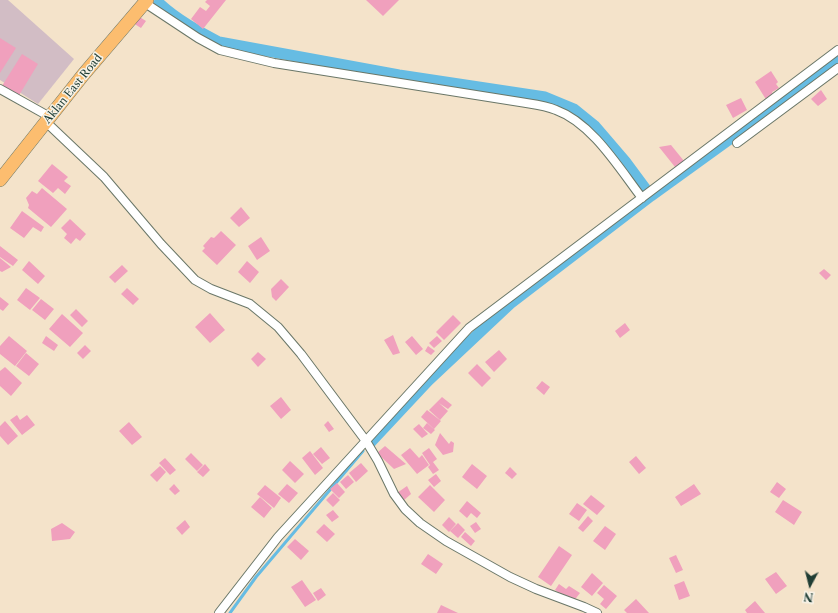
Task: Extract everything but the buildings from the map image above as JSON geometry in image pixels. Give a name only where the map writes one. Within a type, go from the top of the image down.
[{"type":"main road","name":"Aklan East Road","points":[[0,180],[83,75],[146,2]]},
{"type":"street","points":[[146,2],[198,38],[220,50],[274,63],[536,105],[557,110],[577,120],[590,132],[642,198]]},
{"type":"street","points":[[220,613],[278,537],[470,328],[838,50]]},
{"type":"street","points":[[737,143],[838,68]]},
{"type":"street","points":[[0,89],[48,120],[104,177],[161,244],[195,280],[210,289],[250,304],[278,327],[301,354],[366,441],[378,461],[394,494],[405,509],[420,523],[446,541],[510,577],[597,613]]},
{"type":"shaded area","points":[[0,0],[8,0],[74,59],[38,104],[0,80]]},
{"type":"waterway","points":[[159,3],[195,29],[219,42],[399,75],[545,97],[574,109],[595,126],[625,161],[645,188]]},
{"type":"waterway","points":[[371,442],[428,381],[510,304],[651,196],[838,61]]},
{"type":"waterway","points":[[230,613],[256,577],[363,451]]}]
